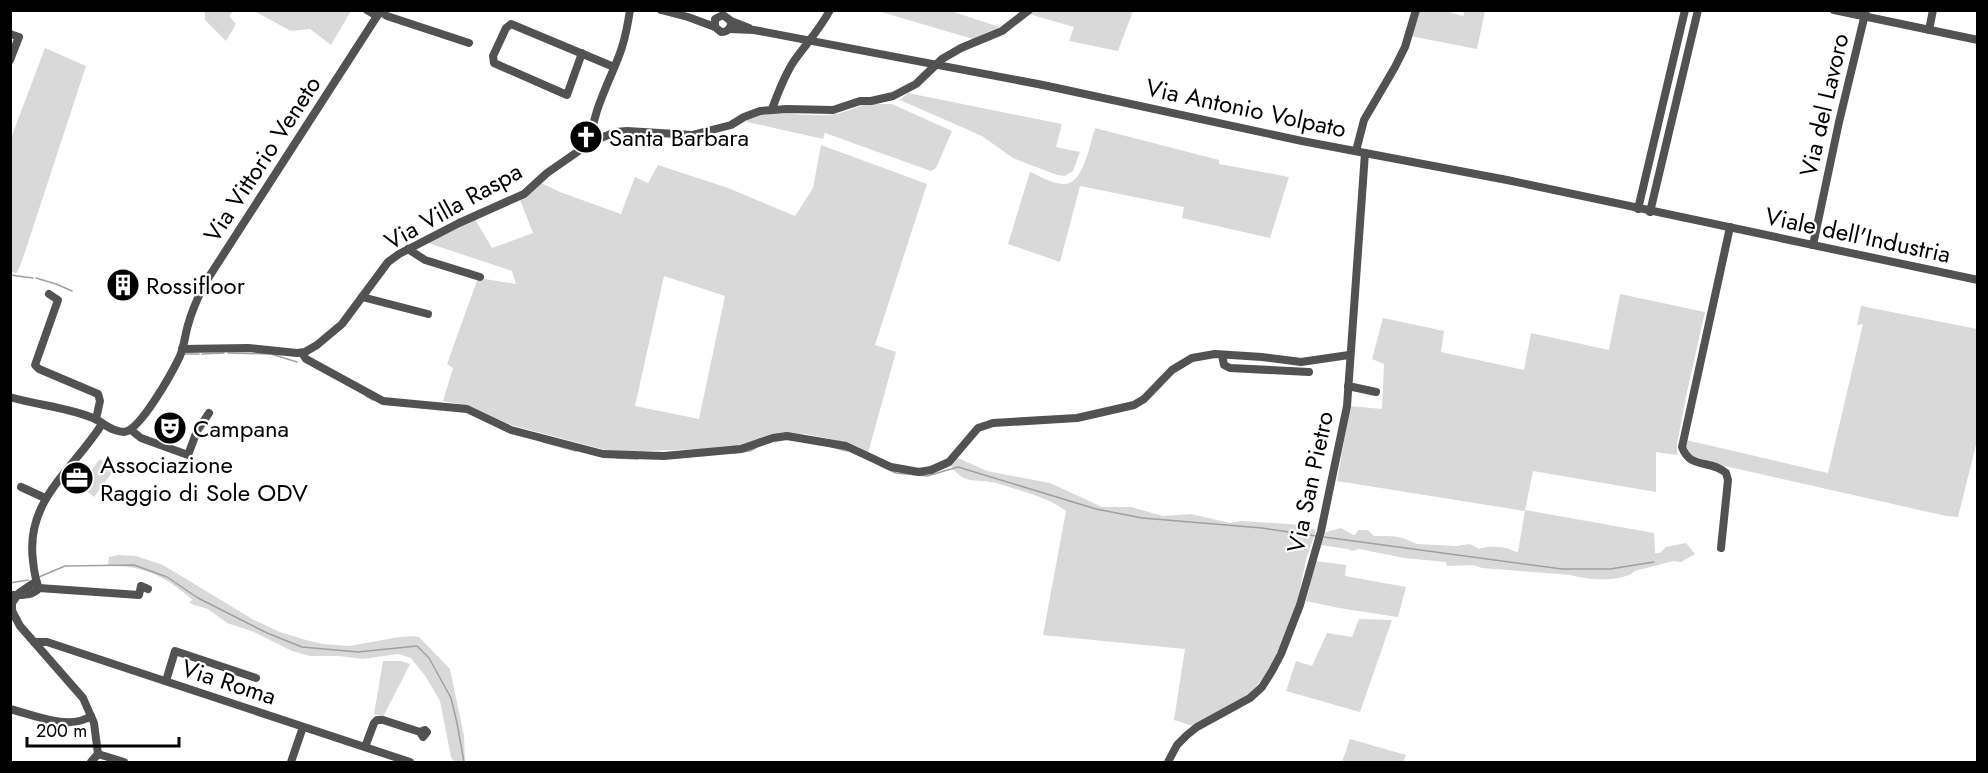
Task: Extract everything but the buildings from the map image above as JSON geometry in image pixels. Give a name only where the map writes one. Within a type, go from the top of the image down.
[{"type":"street","points":[[368,10],[470,43]]},
{"type":"street","points":[[593,141],[596,119],[604,91],[622,49],[630,10]]},
{"type":"street","points":[[661,10],[688,17],[722,32],[730,25],[727,16],[688,17]]},
{"type":"street","points":[[772,109],[782,82],[794,61],[830,10]]},
{"type":"street","name":"Via Villa Raspa","points":[[302,353],[317,345],[342,324],[388,262],[459,223],[525,194],[547,174],[593,141],[616,132],[692,135],[711,132],[731,125],[744,117],[772,109],[833,110],[860,101],[893,96],[916,84],[936,64],[961,48],[1002,31],[1029,10]]},
{"type":"street","points":[[1356,151],[1364,120],[1405,47],[1416,10]]},
{"type":"street","points":[[1638,209],[1685,10]]},
{"type":"street","points":[[1650,212],[1698,10]]},
{"type":"street","points":[[1834,10],[1865,14]]},
{"type":"street","points":[[1929,30],[1934,10]]},
{"type":"street","name":"Via Vittorio Veneto","points":[[131,430],[159,394],[180,357],[194,304],[205,283],[379,13]]},
{"type":"street","name":"Via del Lavoro","points":[[1813,245],[1865,14],[1977,40]]},
{"type":"street","points":[[715,27],[714,22],[717,17]]},
{"type":"street","points":[[582,53],[567,95],[492,61],[492,56],[506,28],[511,24],[582,53],[614,67]]},
{"type":"street","name":"Via Antonio Volpato","points":[[730,25],[1043,85],[1730,227]]},
{"type":"street","points":[[10,34],[19,37],[10,60]]},
{"type":"street","name":"Via San Pietro","points":[[1168,762],[1177,745],[1187,735],[1197,727],[1250,698],[1267,679],[1281,654],[1297,614],[1321,531],[1347,406],[1365,153]]},
{"type":"street","points":[[1721,549],[1728,480],[1726,473],[1716,467],[1694,462],[1688,458],[1682,447],[1730,227]]},
{"type":"street","name":"Viale dell'Industria","points":[[1730,227],[1976,280]]},
{"type":"street","points":[[408,249],[425,260],[480,277]]},
{"type":"street","points":[[1976,280],[1977,269]]},
{"type":"street","points":[[38,586],[32,553],[32,535],[36,516],[45,498],[93,438],[99,421],[100,401],[98,394],[39,369],[35,365],[58,300],[49,294]]},
{"type":"street","points":[[362,297],[428,315]]},
{"type":"street","points":[[182,349],[248,348],[302,353],[306,359],[383,401],[467,409],[512,430],[603,454],[664,456],[741,449],[773,438],[787,436],[846,446],[891,467],[919,472],[931,470],[949,462],[978,428],[993,423],[1077,418],[1134,405],[1144,399],[1172,370],[1192,358],[1222,355],[1301,362],[1349,355]]},
{"type":"street","points":[[1222,355],[1224,364],[1230,368],[1309,372]]},
{"type":"street","points":[[1348,386],[1375,392]]},
{"type":"street","points":[[10,397],[75,412],[124,432],[131,430],[141,438],[188,455],[197,431],[210,413]]},
{"type":"street","points":[[21,487],[45,498]]},
{"type":"street","points":[[91,762],[98,753],[91,716],[83,698],[34,642],[14,624],[11,609],[14,595],[32,584],[139,595],[141,586],[148,589]]},
{"type":"street","name":"Via Roma","points":[[34,642],[47,642],[410,762]]},
{"type":"street","points":[[166,681],[176,651],[256,678]]},
{"type":"street","points":[[10,709],[57,721],[77,723],[91,716]]},
{"type":"street","points":[[365,747],[378,718],[420,732]]},
{"type":"street","points":[[291,762],[303,727]]},
{"type":"street","points":[[98,753],[124,762]]},
{"type":"shaded area","points":[[1034,10],[1133,11],[1118,51],[1069,41],[1074,27],[1029,14]]},
{"type":"shaded area","points":[[205,11],[233,11],[229,16],[236,24],[226,41],[205,20]]},
{"type":"shaded area","points":[[254,11],[351,11],[331,45],[310,29],[291,31]]},
{"type":"shaded area","points":[[878,11],[951,11],[999,27],[973,39]]},
{"type":"shaded area","points":[[1418,11],[1446,11],[1463,16],[1465,11],[1485,11],[1477,49],[1410,36]]},
{"type":"shaded area","points":[[45,48],[86,66],[17,273],[11,272],[11,138]]},
{"type":"shaded area","points":[[908,93],[1062,124],[1056,147],[1080,152],[1073,171],[1065,176],[1057,175],[1013,158],[982,136],[900,100]]},
{"type":"shaded area","points":[[865,104],[892,104],[952,131],[936,168],[931,171],[825,133],[823,139],[747,122],[747,119],[767,114],[833,114]]},
{"type":"shaded area","points":[[1095,128],[1219,160],[1219,164],[1289,177],[1270,238],[1182,218],[1184,207],[1080,186],[1060,262],[1008,244],[1030,172],[1057,183],[1072,182],[1082,169]]},
{"type":"shaded area","points":[[821,145],[927,184],[875,345],[896,352],[868,453],[856,446],[831,439],[786,433],[749,445],[613,452],[511,425],[472,407],[443,401],[453,368],[447,364],[478,278],[516,284],[512,271],[428,243],[475,219],[492,248],[533,233],[520,200],[541,183],[621,214],[635,177],[648,183],[658,165],[728,188],[795,216],[813,188]],"holes":[[[664,276],[725,296],[699,419],[635,406]]]},
{"type":"shaded area","points":[[1620,294],[1705,312],[1687,392],[1677,455],[1656,452],[1656,492],[1533,471],[1525,510],[1654,533],[1655,553],[1660,553],[1666,547],[1686,543],[1695,554],[1681,562],[1673,561],[1635,571],[1622,577],[1604,579],[1482,568],[1473,565],[1447,566],[1446,562],[1320,545],[1323,533],[1341,528],[1353,535],[1358,530],[1368,530],[1374,536],[1400,537],[1417,544],[1456,546],[1470,544],[1479,549],[1498,547],[1518,552],[1525,511],[1337,481],[1350,406],[1382,409],[1384,364],[1372,359],[1383,318],[1444,331],[1441,352],[1524,370],[1531,333],[1609,350]]},
{"type":"shaded area","points":[[1861,306],[1977,329],[1977,441],[1958,517],[1690,458],[1684,451],[1686,440],[1828,473],[1863,324],[1857,325]]},
{"type":"shaded area","points":[[958,458],[987,471],[1050,483],[1102,507],[1131,507],[1163,516],[1191,514],[1230,523],[1241,521],[1303,525],[1316,530],[1306,560],[1297,603],[1287,632],[1267,673],[1246,698],[1193,726],[1174,720],[1185,649],[1043,635],[1066,511],[1051,502],[1023,491],[996,483],[966,479],[955,472],[950,465]]},
{"type":"shaded area","points":[[100,459],[114,470],[94,497],[79,485]]},
{"type":"shaded area","points":[[136,556],[163,565],[254,620],[280,632],[306,640],[349,646],[400,637],[419,637],[450,669],[464,736],[465,762],[454,762],[451,757],[440,701],[426,677],[411,658],[398,654],[363,659],[310,656],[292,651],[254,632],[227,623],[208,609],[194,605],[189,602],[193,600],[183,592],[154,574],[133,568],[108,566],[109,557]]},
{"type":"shaded area","points":[[1316,561],[1346,565],[1345,576],[1406,587],[1398,617],[1306,601]]},
{"type":"shaded area","points":[[1359,619],[1392,620],[1360,712],[1286,691],[1296,661],[1312,666],[1327,633],[1352,637]]},
{"type":"shaded area","points":[[383,661],[401,661],[410,664],[383,717],[374,714]]},
{"type":"shaded area","points":[[1350,739],[1406,755],[1403,762],[1342,762]]},
{"type":"waterway","points":[[10,275],[33,278]]},
{"type":"waterway","points":[[36,278],[72,291]]},
{"type":"waterway","points":[[202,354],[224,353]]},
{"type":"waterway","points":[[228,353],[271,354],[297,362]]},
{"type":"waterway","points":[[185,354],[199,354]]},
{"type":"waterway","points":[[366,396],[373,400]]},
{"type":"waterway","points":[[543,442],[576,451]]},
{"type":"waterway","points":[[733,453],[750,451],[757,447]]},
{"type":"waterway","points":[[832,447],[847,451]]},
{"type":"waterway","points":[[616,458],[638,459]]},
{"type":"waterway","points":[[879,465],[896,473],[927,476],[958,467],[1096,509],[1142,518],[1262,528],[1316,536]]},
{"type":"waterway","points":[[1324,537],[1562,569],[1610,569],[1654,562]]},
{"type":"waterway","points":[[39,577],[65,566],[134,565],[167,577],[198,598],[267,633],[302,647],[358,652],[417,646],[429,658],[451,698],[464,762]]},
{"type":"waterway","points":[[10,583],[28,580]]},
{"type":"place","name":"Santa Barbara","points":[[586,137]]},
{"type":"place","name":"Rossifloor","points":[[123,285]]},
{"type":"place","name":"Campana","points":[[170,428]]},
{"type":"place","name":"Associazione Raggio di Sole ODV","points":[[77,478]]}]
